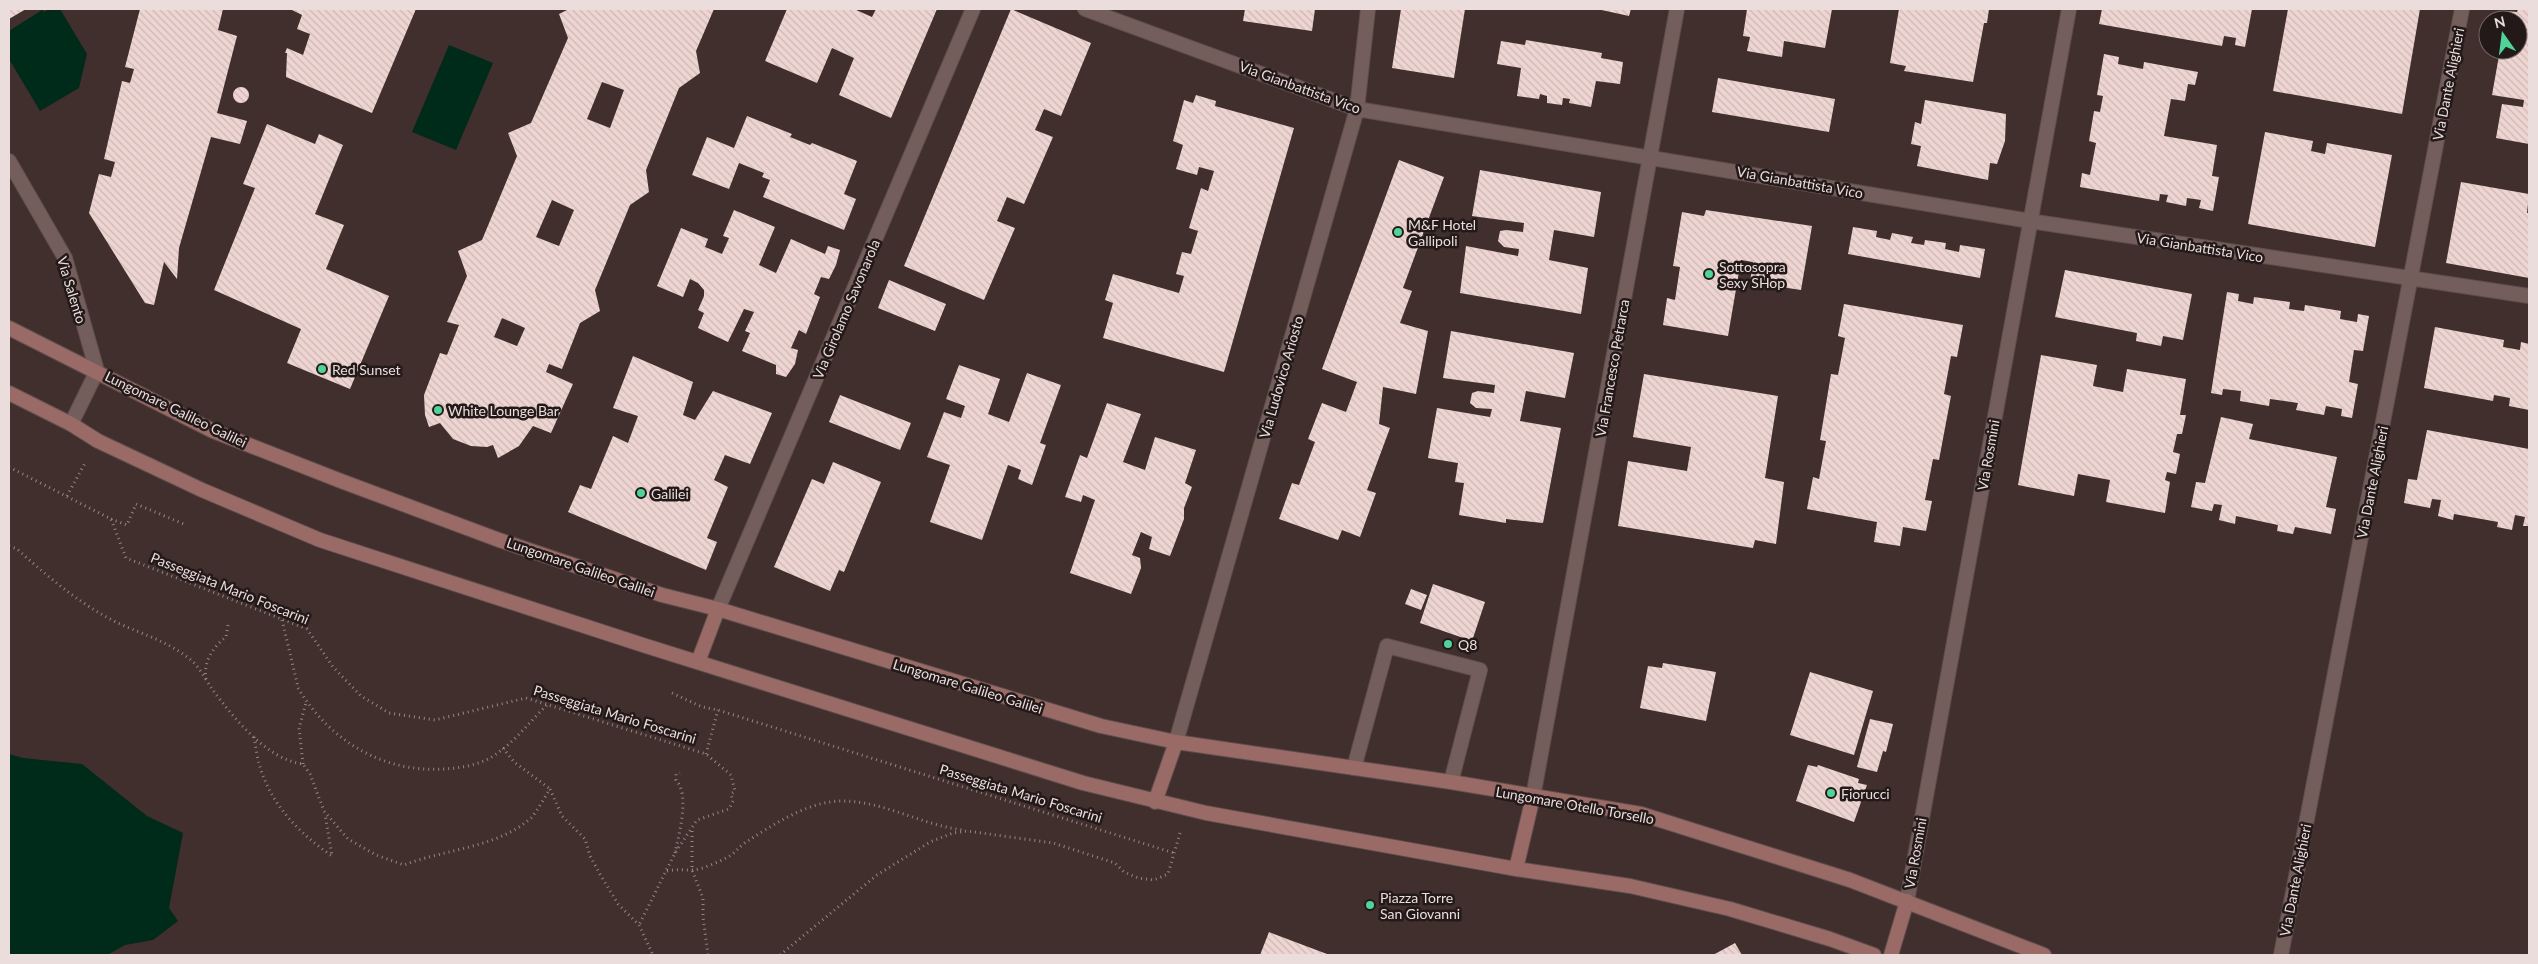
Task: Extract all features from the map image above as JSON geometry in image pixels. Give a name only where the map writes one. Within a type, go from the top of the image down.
[{"type":"main road","name":"Lungomare Galileo Galilei","points":[[9,328],[213,431],[508,543],[662,595],[718,609],[1100,726],[1176,742]]},
{"type":"main road","points":[[9,393],[71,424],[98,441],[202,490],[320,540],[698,662],[1083,783],[1186,808],[1516,869],[1630,886],[1730,909],[1830,939],[1874,955]]},
{"type":"main road","points":[[698,662],[718,609]]},
{"type":"main road","points":[[1155,802],[1176,742]]},
{"type":"main road","name":"Lungomare Otello Torsello","points":[[1176,742],[1450,782],[1641,814],[1850,880],[2044,955]]},
{"type":"main road","points":[[1516,869],[1533,796]]},
{"type":"main road","points":[[1890,955],[1906,901]]},
{"type":"street","name":"Via Girolamo Savonarola","points":[[718,609],[974,9]]},
{"type":"street","name":"Via Gianbattista Vico","points":[[1086,9],[1358,109],[2030,221],[2529,296]]},
{"type":"street","name":"Via Ludovico Ariosto","points":[[1176,742],[1358,109],[1368,9]]},
{"type":"street","name":"Via Francesco Petrarca","points":[[1533,796],[1677,9]]},
{"type":"street","name":"Via Rosmini","points":[[1906,901],[2068,9]]},
{"type":"street","name":"Via Dante Alighieri","points":[[2281,955],[2462,9]]},
{"type":"street","name":"Via Salento","points":[[9,161],[65,258],[97,371]]},
{"type":"street","points":[[71,424],[97,371]]},
{"type":"street","points":[[1354,768],[1386,646],[1480,670],[1450,782]]},
{"type":"path","points":[[67,496],[98,441]]},
{"type":"path","points":[[9,467],[111,519],[127,524],[136,504],[186,525]]},
{"type":"path","name":"Passeggiata Mario Foscarini","points":[[111,519],[126,558],[307,629],[333,667],[362,696],[389,713],[435,720],[526,698],[706,754]]},
{"type":"path","points":[[9,546],[17,549],[63,588],[90,606],[118,622],[152,636],[193,662],[228,710],[254,736],[280,758],[290,763],[303,764]]},
{"type":"path","points":[[282,620],[298,688],[307,702],[339,735],[364,752],[392,765],[423,770],[465,767],[488,759],[503,748],[547,704]]},
{"type":"path","points":[[207,682],[204,669],[207,660],[218,643],[226,637],[228,626]]},
{"type":"path","name":"Passeggiata Mario Foscarini","points":[[672,693],[702,707],[718,710],[1174,853]]},
{"type":"path","points":[[254,736],[260,767],[280,808],[299,831],[332,856],[324,811],[310,774],[303,764],[299,728],[307,702]]},
{"type":"path","points":[[639,925],[675,853],[698,820],[729,809],[733,801],[731,794],[735,792],[731,775],[706,754],[718,710]]},
{"type":"path","points":[[503,748],[514,762],[550,789],[562,816],[585,839],[590,856],[618,904],[639,925],[653,955]]},
{"type":"path","points":[[675,853],[683,814],[680,785],[676,780],[676,774],[680,773]]},
{"type":"path","points":[[324,811],[348,839],[376,855],[404,865],[422,858],[491,840],[516,829],[532,817],[550,789]]},
{"type":"path","points":[[666,871],[680,868],[692,870],[730,856],[743,844],[778,820],[797,812],[839,801],[861,802],[939,827],[1054,843],[1115,864],[1124,872],[1138,878],[1154,880],[1168,874],[1186,808]]},
{"type":"path","points":[[692,830],[692,870],[703,898],[703,917],[708,955]]},
{"type":"path","points":[[780,955],[877,875],[930,842],[967,830]]},
{"type":"shaded area","points":[[49,9],[60,9],[87,54],[79,88],[40,111],[9,59],[9,31],[42,10],[44,12]]},
{"type":"shaded area","points":[[449,45],[493,63],[456,150],[412,132]]},
{"type":"shaded area","points":[[9,754],[23,758],[82,764],[147,816],[183,833],[169,908],[178,921],[153,940],[125,945],[107,955],[9,955]]},
{"type":"building","points":[[9,9],[26,9],[9,19]]},
{"type":"building","points":[[140,9],[223,9],[218,30],[237,36],[217,113],[247,121],[240,144],[211,137],[179,248],[177,279],[164,262],[154,305],[145,303],[89,213],[99,174],[111,177],[115,162],[104,159],[122,81],[130,83],[134,69],[125,67]]},
{"type":"building","points":[[290,9],[416,9],[372,113],[286,77],[287,53],[285,53],[287,48],[303,55],[310,34],[297,29],[302,15]]},
{"type":"building","points":[[569,9],[714,9],[696,51],[700,73],[679,88],[646,170],[649,192],[630,205],[595,290],[600,311],[580,323],[562,369],[549,364],[546,372],[573,384],[551,433],[533,426],[519,446],[498,458],[493,445],[487,447],[471,446],[453,439],[440,423],[429,427],[425,415],[424,395],[440,353],[447,355],[459,325],[447,322],[467,276],[458,251],[482,240],[517,156],[508,133],[531,123],[568,38],[559,14]],"holes":[[[602,82],[624,90],[610,128],[587,119]],[[552,200],[574,210],[559,246],[536,237]],[[502,318],[525,328],[517,346],[494,337]]]},
{"type":"building","points":[[787,9],[854,9],[872,17],[876,9],[937,9],[891,118],[839,95],[854,58],[832,48],[817,83],[765,61]]},
{"type":"building","points":[[1011,9],[1091,43],[1061,116],[1044,109],[1035,130],[1053,137],[1024,204],[1007,197],[997,221],[1015,228],[984,300],[904,266]]},
{"type":"building","points":[[1245,9],[1315,9],[1312,31],[1243,21]]},
{"type":"building","points":[[1401,9],[1465,9],[1454,78],[1392,68]]},
{"type":"building","points":[[1597,9],[1631,9],[1629,16]]},
{"type":"building","points":[[1747,9],[1832,9],[1825,48],[1784,41],[1782,57],[1747,51],[1750,37],[1743,36]]},
{"type":"building","points":[[1899,9],[1989,9],[1987,23],[1984,23],[1973,82],[1904,71],[1906,66],[1890,63]]},
{"type":"building","points":[[2102,9],[2252,9],[2245,47],[2235,45],[2236,38],[2224,36],[2222,46],[2099,24]]},
{"type":"building","points":[[2288,9],[2420,9],[2402,114],[2273,91]]},
{"type":"building","points":[[2529,9],[2529,144],[2496,138],[2502,104],[2523,107],[2524,100],[2492,95],[2498,60],[2528,60],[2528,10],[2518,10]]},
{"type":"building","points":[[1526,40],[1602,53],[1601,58],[1623,62],[1620,84],[1596,81],[1591,107],[1569,103],[1570,99],[1563,98],[1562,105],[1547,103],[1547,96],[1540,94],[1539,99],[1517,96],[1521,68],[1497,64],[1501,41],[1525,45]]},
{"type":"building","points":[[2104,54],[2119,57],[2118,64],[2143,69],[2144,62],[2198,72],[2195,85],[2188,84],[2185,101],[2171,99],[2164,136],[2217,145],[2212,176],[2219,177],[2213,211],[2199,208],[2201,200],[2187,198],[2186,206],[2166,202],[2168,195],[2160,194],[2159,201],[2080,187],[2082,173],[2090,175],[2096,143],[2089,141],[2094,111],[2100,112],[2103,96],[2097,95]]},
{"type":"building","points":[[1718,78],[1835,99],[1829,132],[1712,112]]},
{"type":"building","points":[[238,87],[244,87],[249,92],[247,101],[238,103],[233,98],[233,92]]},
{"type":"building","points":[[1196,95],[1216,101],[1215,106],[1294,128],[1224,372],[1103,338],[1113,303],[1105,300],[1113,274],[1179,293],[1184,276],[1176,274],[1182,252],[1191,254],[1198,231],[1189,228],[1201,188],[1208,191],[1214,171],[1199,167],[1197,175],[1176,169],[1183,145],[1173,141],[1184,100],[1193,103]]},
{"type":"building","points":[[1925,100],[2006,114],[2005,141],[1997,164],[1990,163],[1988,180],[1917,166],[1921,146],[1911,144],[1915,122],[1921,124]]},
{"type":"building","points":[[747,116],[792,134],[790,137],[810,145],[812,143],[857,161],[844,194],[856,199],[844,230],[763,197],[770,180],[762,177],[764,173],[739,163],[729,189],[692,175],[707,137],[734,148]]},
{"type":"building","points":[[267,124],[315,144],[319,134],[343,145],[315,214],[344,225],[326,269],[389,296],[350,389],[287,363],[301,329],[214,290],[255,188],[243,184]]},
{"type":"building","points":[[2265,132],[2313,141],[2311,151],[2325,154],[2327,143],[2392,155],[2375,247],[2248,224]]},
{"type":"building","points":[[1399,160],[1444,177],[1403,288],[1412,291],[1400,323],[1428,331],[1416,394],[1383,387],[1379,424],[1390,428],[1367,490],[1376,493],[1360,537],[1342,530],[1338,540],[1279,519],[1292,483],[1299,485],[1315,442],[1308,439],[1322,403],[1346,412],[1357,382],[1322,369]]},
{"type":"building","points":[[1480,170],[1601,192],[1594,237],[1554,230],[1549,260],[1588,268],[1581,314],[1460,293],[1466,246],[1518,256],[1519,249],[1504,247],[1498,241],[1500,231],[1523,232],[1524,223],[1472,216]]},
{"type":"building","points":[[2461,182],[2529,194],[2527,213],[2529,213],[2529,278],[2446,263]]},
{"type":"building","points":[[734,210],[775,227],[759,265],[776,273],[791,239],[825,254],[828,246],[840,250],[836,265],[829,279],[821,277],[814,294],[820,297],[806,334],[799,330],[791,348],[798,350],[795,364],[786,377],[776,374],[776,365],[742,351],[750,333],[745,331],[754,312],[744,309],[728,342],[698,328],[704,313],[698,310],[704,296],[704,290],[698,283],[690,279],[683,297],[657,286],[681,228],[708,239],[705,247],[722,254],[729,238],[723,236]]},
{"type":"building","name":"Sottosopra Sexy SHop","points":[[1706,210],[1812,226],[1801,290],[1750,282],[1753,262],[1741,260],[1728,336],[1663,325],[1667,298],[1675,300],[1680,267],[1673,266],[1682,212],[1704,216]]},
{"type":"building","points":[[1853,227],[1877,231],[1876,237],[1890,240],[1892,233],[1913,237],[1911,243],[1924,245],[1925,240],[1946,243],[1945,249],[1959,252],[1960,245],[1985,249],[1980,278],[1848,254]]},
{"type":"building","points":[[2065,270],[2192,294],[2183,340],[2163,336],[2161,346],[2136,341],[2137,333],[2055,317]]},
{"type":"building","points":[[889,280],[946,304],[935,331],[878,308]]},
{"type":"building","points":[[2227,292],[2239,294],[2238,301],[2253,304],[2254,297],[2290,302],[2289,309],[2304,311],[2305,305],[2341,311],[2340,319],[2357,322],[2358,314],[2369,316],[2363,351],[2354,350],[2349,382],[2358,384],[2352,418],[2341,416],[2342,409],[2326,406],[2324,415],[2296,410],[2298,403],[2270,399],[2269,406],[2240,401],[2241,391],[2223,389],[2222,395],[2211,393]]},
{"type":"building","points":[[1844,304],[1963,325],[1957,357],[1951,356],[1944,394],[1951,396],[1939,460],[1933,459],[1925,500],[1932,501],[1926,531],[1903,527],[1900,546],[1874,542],[1877,522],[1807,509],[1813,477],[1819,479],[1826,441],[1820,440],[1831,374],[1838,375],[1845,338],[1838,336]]},
{"type":"building","points":[[2435,327],[2504,340],[2503,347],[2520,350],[2521,342],[2529,344],[2529,410],[2509,406],[2510,398],[2494,395],[2493,401],[2424,388]]},
{"type":"building","points":[[1451,331],[1574,353],[1565,398],[1526,391],[1520,421],[1561,428],[1543,523],[1506,519],[1506,523],[1459,515],[1464,483],[1455,482],[1458,463],[1428,458],[1437,408],[1490,417],[1492,409],[1476,408],[1470,403],[1472,393],[1478,391],[1494,393],[1495,385],[1443,378]]},
{"type":"building","points":[[2041,355],[2097,365],[2093,386],[2123,392],[2127,369],[2186,379],[2180,415],[2186,415],[2182,434],[2177,434],[2173,452],[2180,454],[2176,474],[2167,472],[2165,480],[2170,482],[2165,513],[2106,502],[2110,480],[2078,474],[2074,496],[2018,485]]},
{"type":"building","points":[[633,356],[693,382],[683,415],[695,420],[713,391],[772,413],[750,464],[725,455],[714,480],[728,487],[707,538],[717,542],[706,570],[568,512],[580,485],[591,489],[613,436],[628,443],[638,416],[613,408]]},
{"type":"building","points":[[959,365],[1000,379],[988,414],[1009,422],[1027,373],[1061,385],[1040,443],[1046,445],[1032,485],[1018,479],[1021,470],[1008,465],[982,540],[930,522],[950,465],[927,457],[944,412],[961,418],[965,406],[946,399]]},
{"type":"building","points":[[1644,374],[1778,396],[1765,478],[1784,482],[1776,544],[1755,540],[1753,548],[1618,526],[1628,461],[1687,471],[1691,447],[1633,437]]},
{"type":"building","points":[[840,395],[911,423],[900,450],[829,422]]},
{"type":"building","points":[[1107,403],[1141,414],[1123,462],[1145,470],[1155,437],[1196,450],[1185,483],[1192,487],[1184,508],[1184,519],[1170,556],[1149,549],[1152,537],[1141,532],[1132,555],[1140,558],[1141,568],[1131,594],[1070,573],[1095,500],[1083,495],[1081,502],[1065,497],[1080,455],[1087,458]]},
{"type":"building","points":[[2221,417],[2253,424],[2249,439],[2337,457],[2326,507],[2336,509],[2331,534],[2295,527],[2293,534],[2277,531],[2278,525],[2236,516],[2235,524],[2219,520],[2222,505],[2214,504],[2212,511],[2191,507],[2196,482],[2205,483]]},
{"type":"building","points":[[2427,430],[2529,449],[2529,526],[2523,526],[2525,517],[2515,515],[2512,530],[2497,527],[2498,522],[2454,514],[2453,520],[2438,516],[2441,500],[2432,499],[2430,508],[2404,503],[2408,479],[2417,480]]},
{"type":"building","points":[[833,462],[881,482],[844,572],[839,570],[830,591],[774,567],[812,479],[824,484]]},
{"type":"building","points":[[1433,584],[1485,602],[1472,641],[1420,623]]},
{"type":"building","points":[[1411,589],[1427,595],[1421,610],[1405,604]]},
{"type":"building","points":[[1663,663],[1716,672],[1706,721],[1640,708],[1648,666],[1662,668]]},
{"type":"building","points":[[1810,672],[1873,691],[1854,755],[1790,735]]},
{"type":"building","points":[[1870,719],[1893,724],[1886,752],[1883,751],[1877,772],[1857,767]]},
{"type":"building","points":[[1808,765],[1817,767],[1818,765],[1859,779],[1858,783],[1867,785],[1854,822],[1796,801]]},
{"type":"building","points":[[1269,932],[1327,954],[1327,955],[1260,955]]},
{"type":"building","points":[[1735,943],[1742,955],[1713,955]]},
{"type":"place","name":"M&F Hotel Gallipoli","points":[[1398,232]]},
{"type":"place","name":"Sottosopra Sexy SHop","points":[[1709,274]]},
{"type":"place","name":"Red Sunset","points":[[322,369]]},
{"type":"place","name":"White Lounge Bar","points":[[438,410]]},
{"type":"place","name":"Galilei","points":[[641,493]]},
{"type":"place","name":"Q8","points":[[1448,644]]},
{"type":"place","name":"Fiorucci","points":[[1831,793]]},
{"type":"place","name":"Piazza Torre San Giovanni","points":[[1370,905]]}]
